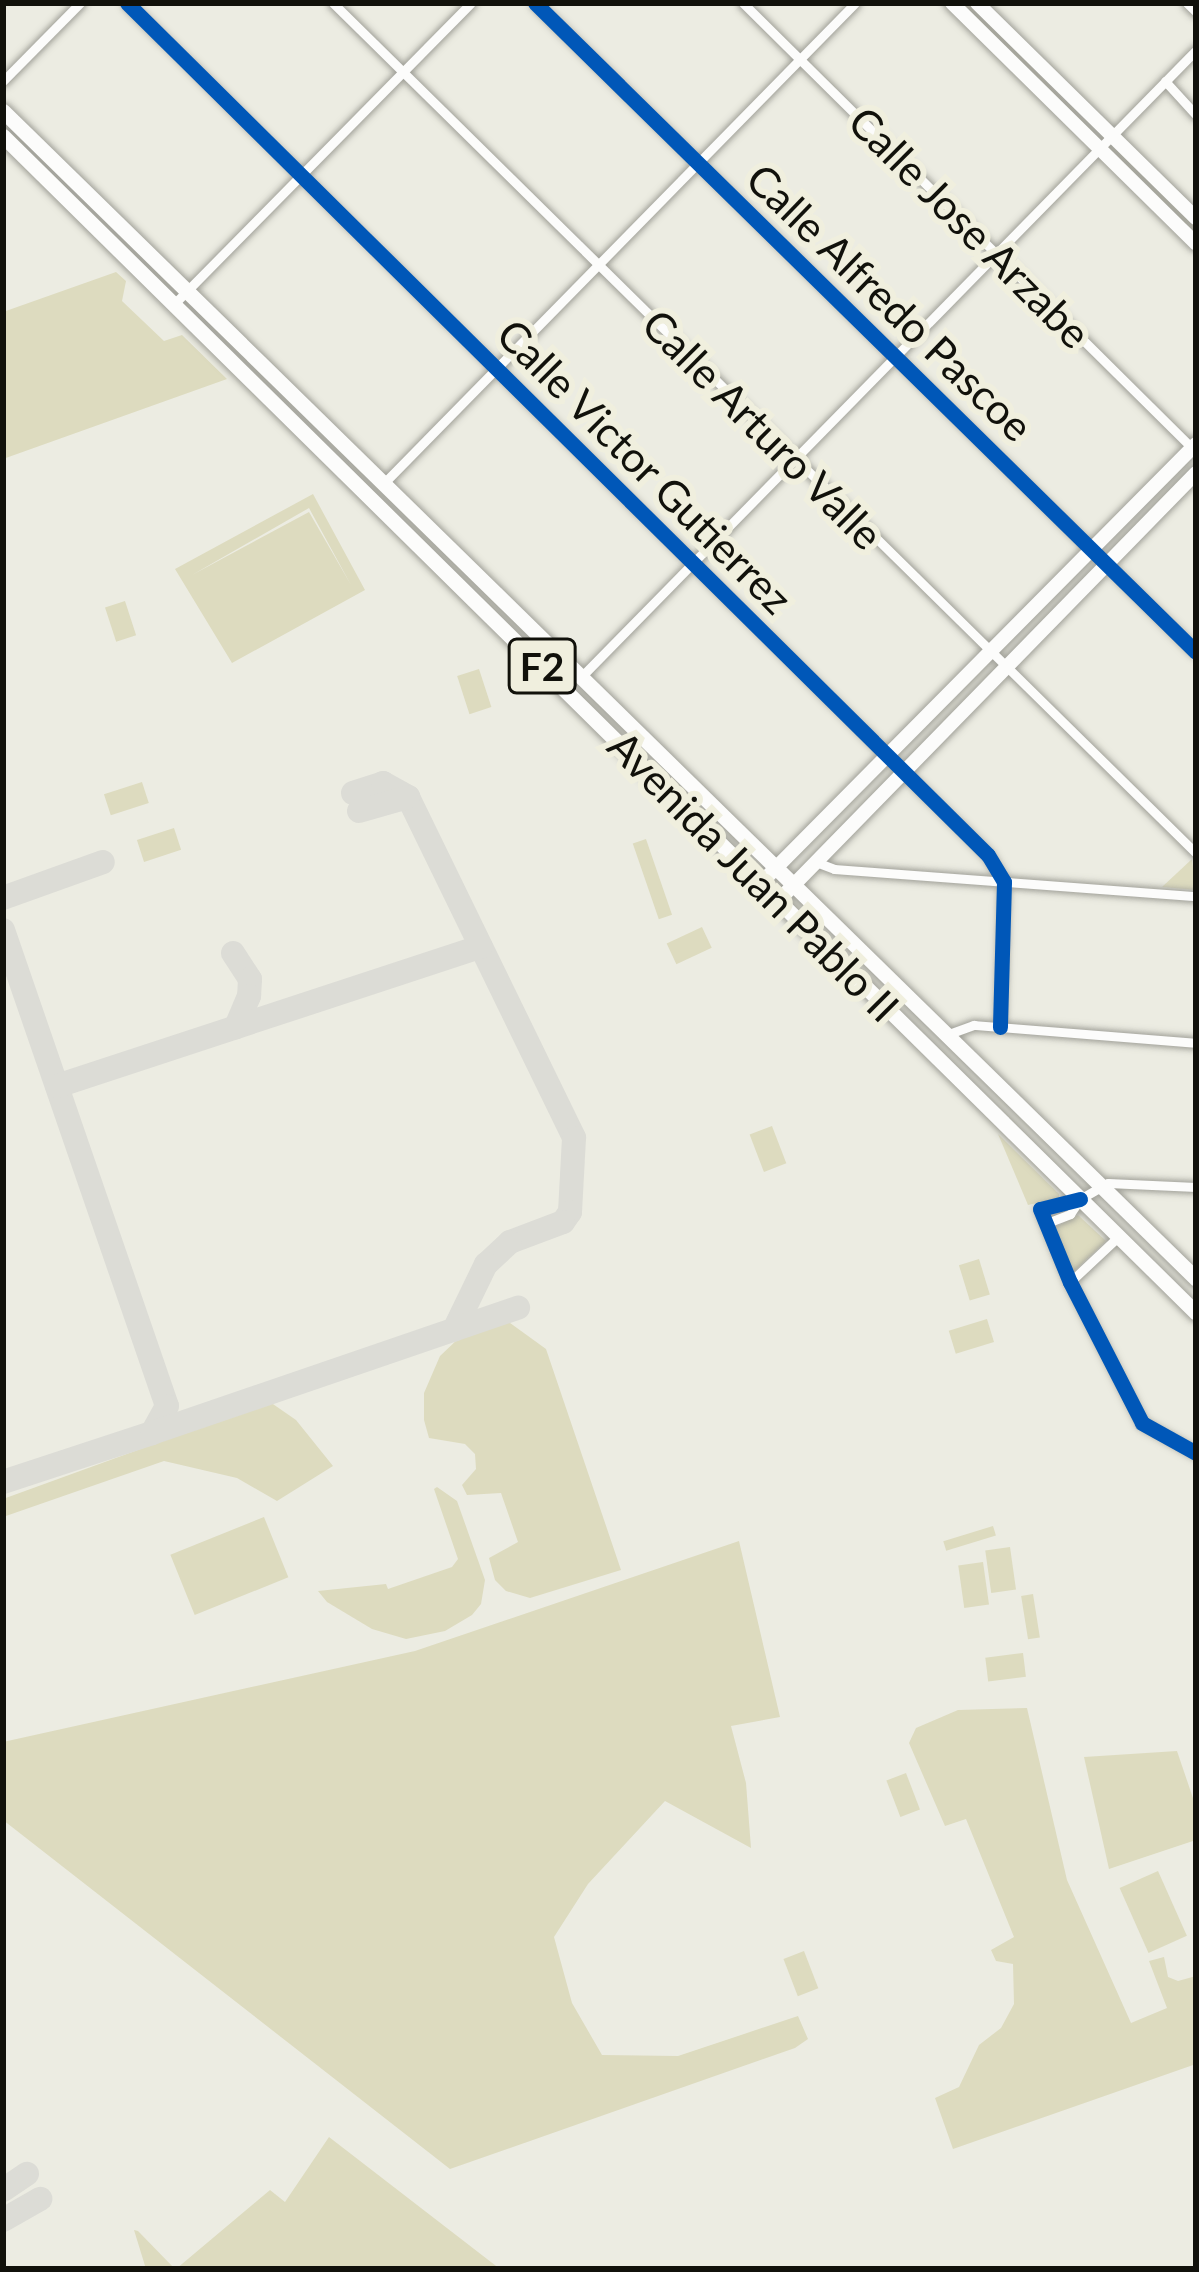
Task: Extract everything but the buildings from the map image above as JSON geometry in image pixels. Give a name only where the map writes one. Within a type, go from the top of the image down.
[{"type":"highway","name":"Avenida Juan Pablo II","points":[[3,111],[181,298],[761,883],[1196,1313]]},
{"type":"highway","name":"Avenida Juan Pablo II","points":[[3,136],[383,485],[1196,1280]]},
{"type":"main road","points":[[952,3],[1196,244]]},
{"type":"main road","points":[[977,3],[1196,218]]},
{"type":"main road","points":[[761,883],[1195,448]]},
{"type":"main road","points":[[778,900],[1196,472]]},
{"type":"street","points":[[3,81],[80,3]]},
{"type":"street","name":"Calle Victor Gutierrez","points":[[127,3],[988,854],[1004,882]]},
{"type":"street","name":"Calle Arturo Valle","points":[[333,3],[1004,669],[1196,853]]},
{"type":"street","points":[[181,298],[472,3]]},
{"type":"street","name":"Calle Alfredo Pascoe","points":[[535,3],[1196,652]]},
{"type":"street","name":"Calle Jose Arzabe","points":[[743,3],[1195,448]]},
{"type":"street","points":[[383,485],[855,3]]},
{"type":"street","points":[[1187,3],[1196,11]]},
{"type":"street","points":[[580,678],[1196,50]]},
{"type":"street","points":[[1165,81],[1196,115]]},
{"type":"street","points":[[816,862],[834,869],[1196,896]]},
{"type":"street","points":[[1000,1027],[1004,882]]},
{"type":"street","points":[[946,1035],[964,1026],[1000,1027],[1196,1042]]},
{"type":"street","points":[[1196,1187],[1123,1181],[1101,1186],[1080,1199],[1040,1208],[1070,1282],[1142,1423],[1196,1453]]},
{"type":"street","points":[[1046,1223],[1070,1214],[1080,1199]]},
{"type":"street","points":[[1070,1282],[1118,1236]]},
{"type":"shaded area","points":[[953,3],[970,3],[1095,133],[1092,136]]},
{"type":"shaded area","points":[[1116,147],[1196,227],[1196,242],[1108,153]]},
{"type":"shaded area","points":[[116,272],[126,281],[122,301],[164,341],[182,335],[227,379],[3,459],[3,312]]},
{"type":"shaded area","points":[[313,494],[365,590],[232,663],[175,569]],"holes":[[[309,508],[351,585],[309,512],[192,575]]]},
{"type":"shaded area","points":[[125,601],[136,635],[116,642],[105,607]]},
{"type":"shaded area","points":[[479,669],[491,707],[469,714],[457,676]]},
{"type":"shaded area","points":[[142,782],[149,803],[111,815],[104,794]]},
{"type":"shaded area","points":[[174,828],[181,850],[144,862],[137,840]]},
{"type":"shaded area","points":[[646,839],[672,915],[659,919],[633,844]]},
{"type":"shaded area","points":[[1192,859],[1196,890],[1162,887]]},
{"type":"shaded area","points":[[702,927],[712,948],[676,964],[667,943]]},
{"type":"shaded area","points":[[772,1126],[786,1163],[764,1172],[750,1135]]},
{"type":"shaded area","points":[[998,1134],[1059,1194],[1059,1198],[1028,1205]]},
{"type":"shaded area","points":[[1078,1215],[1106,1241],[1073,1272],[1054,1228]]},
{"type":"shaded area","points":[[979,1259],[990,1294],[970,1301],[959,1265]]},
{"type":"shaded area","points":[[987,1319],[994,1342],[956,1354],[949,1331]]},
{"type":"shaded area","points":[[506,1320],[546,1349],[621,1570],[530,1598],[506,1591],[495,1580],[489,1558],[518,1542],[501,1493],[467,1495],[462,1485],[476,1469],[475,1454],[465,1444],[429,1438],[424,1420],[424,1393],[440,1356],[460,1337]]},
{"type":"shaded area","points":[[270,1402],[296,1420],[333,1466],[277,1501],[237,1478],[164,1461],[3,1517],[3,1499]]},
{"type":"shaded area","points":[[437,1487],[457,1501],[485,1580],[481,1604],[472,1615],[445,1631],[406,1639],[372,1629],[327,1602],[318,1591],[386,1584],[388,1589],[452,1567],[458,1559]]},
{"type":"shaded area","points":[[264,1517],[288,1577],[195,1615],[170,1555]]},
{"type":"shaded area","points":[[993,1526],[996,1536],[946,1551],[943,1541]]},
{"type":"shaded area","points":[[739,1541],[780,1717],[731,1726],[746,1783],[751,1848],[665,1801],[588,1884],[554,1937],[572,2003],[602,2055],[678,2056],[798,2016],[808,2039],[795,2048],[450,2169],[3,1820],[3,1742],[415,1651]]},
{"type":"shaded area","points":[[1010,1547],[1016,1590],[991,1593],[985,1550]]},
{"type":"shaded area","points":[[983,1562],[989,1605],[964,1608],[958,1565]]},
{"type":"shaded area","points":[[1033,1594],[1040,1637],[1028,1639],[1021,1596]]},
{"type":"shaded area","points":[[1023,1653],[1026,1677],[988,1681],[985,1658]]},
{"type":"shaded area","points":[[1027,1708],[1067,1880],[1131,2023],[1167,2008],[1149,1961],[1164,1957],[1168,1977],[1178,1981],[1196,1976],[1196,2064],[953,2149],[935,2098],[959,2087],[979,2045],[1001,2028],[1014,2004],[1013,1964],[996,1961],[991,1950],[1014,1937],[966,1819],[945,1826],[909,1743],[916,1728],[958,1710]]},
{"type":"shaded area","points":[[1177,1751],[1196,1807],[1196,1840],[1109,1869],[1084,1757]]},
{"type":"shaded area","points":[[906,1773],[920,1809],[900,1817],[886,1781]]},
{"type":"shaded area","points":[[1158,1871],[1187,1936],[1149,1953],[1120,1888]]},
{"type":"shaded area","points":[[804,1951],[818,1988],[798,1996],[783,1959]]},
{"type":"shaded area","points":[[329,2137],[500,2269],[176,2269],[270,2190],[285,2202]]},
{"type":"shaded area","points":[[134,2230],[138,2231],[175,2269],[146,2269]]},
{"type":"taxiway","points":[[353,793],[383,783],[408,797],[574,1138],[570,1212],[563,1222],[510,1242],[486,1264],[454,1330]]},
{"type":"taxiway","points":[[359,811],[408,797]]},
{"type":"taxiway","points":[[3,898],[103,862]]},
{"type":"taxiway","points":[[3,930],[167,1406],[152,1433],[3,1482]]},
{"type":"taxiway","points":[[57,1086],[481,947]]},
{"type":"taxiway","points":[[233,953],[250,979],[249,996],[236,1027]]},
{"type":"taxiway","points":[[152,1433],[518,1308]]},
{"type":"taxiway","points":[[3,2190],[27,2174]]},
{"type":"taxiway","points":[[3,2220],[40,2199]]},
{"type":"cycle path","points":[[127,3],[988,855],[1004,882],[1000,1027]]},
{"type":"cycle path","points":[[535,3],[1196,652]]},
{"type":"cycle path","points":[[1080,1199],[1040,1209],[1070,1282],[1142,1423],[1196,1453]]}]
